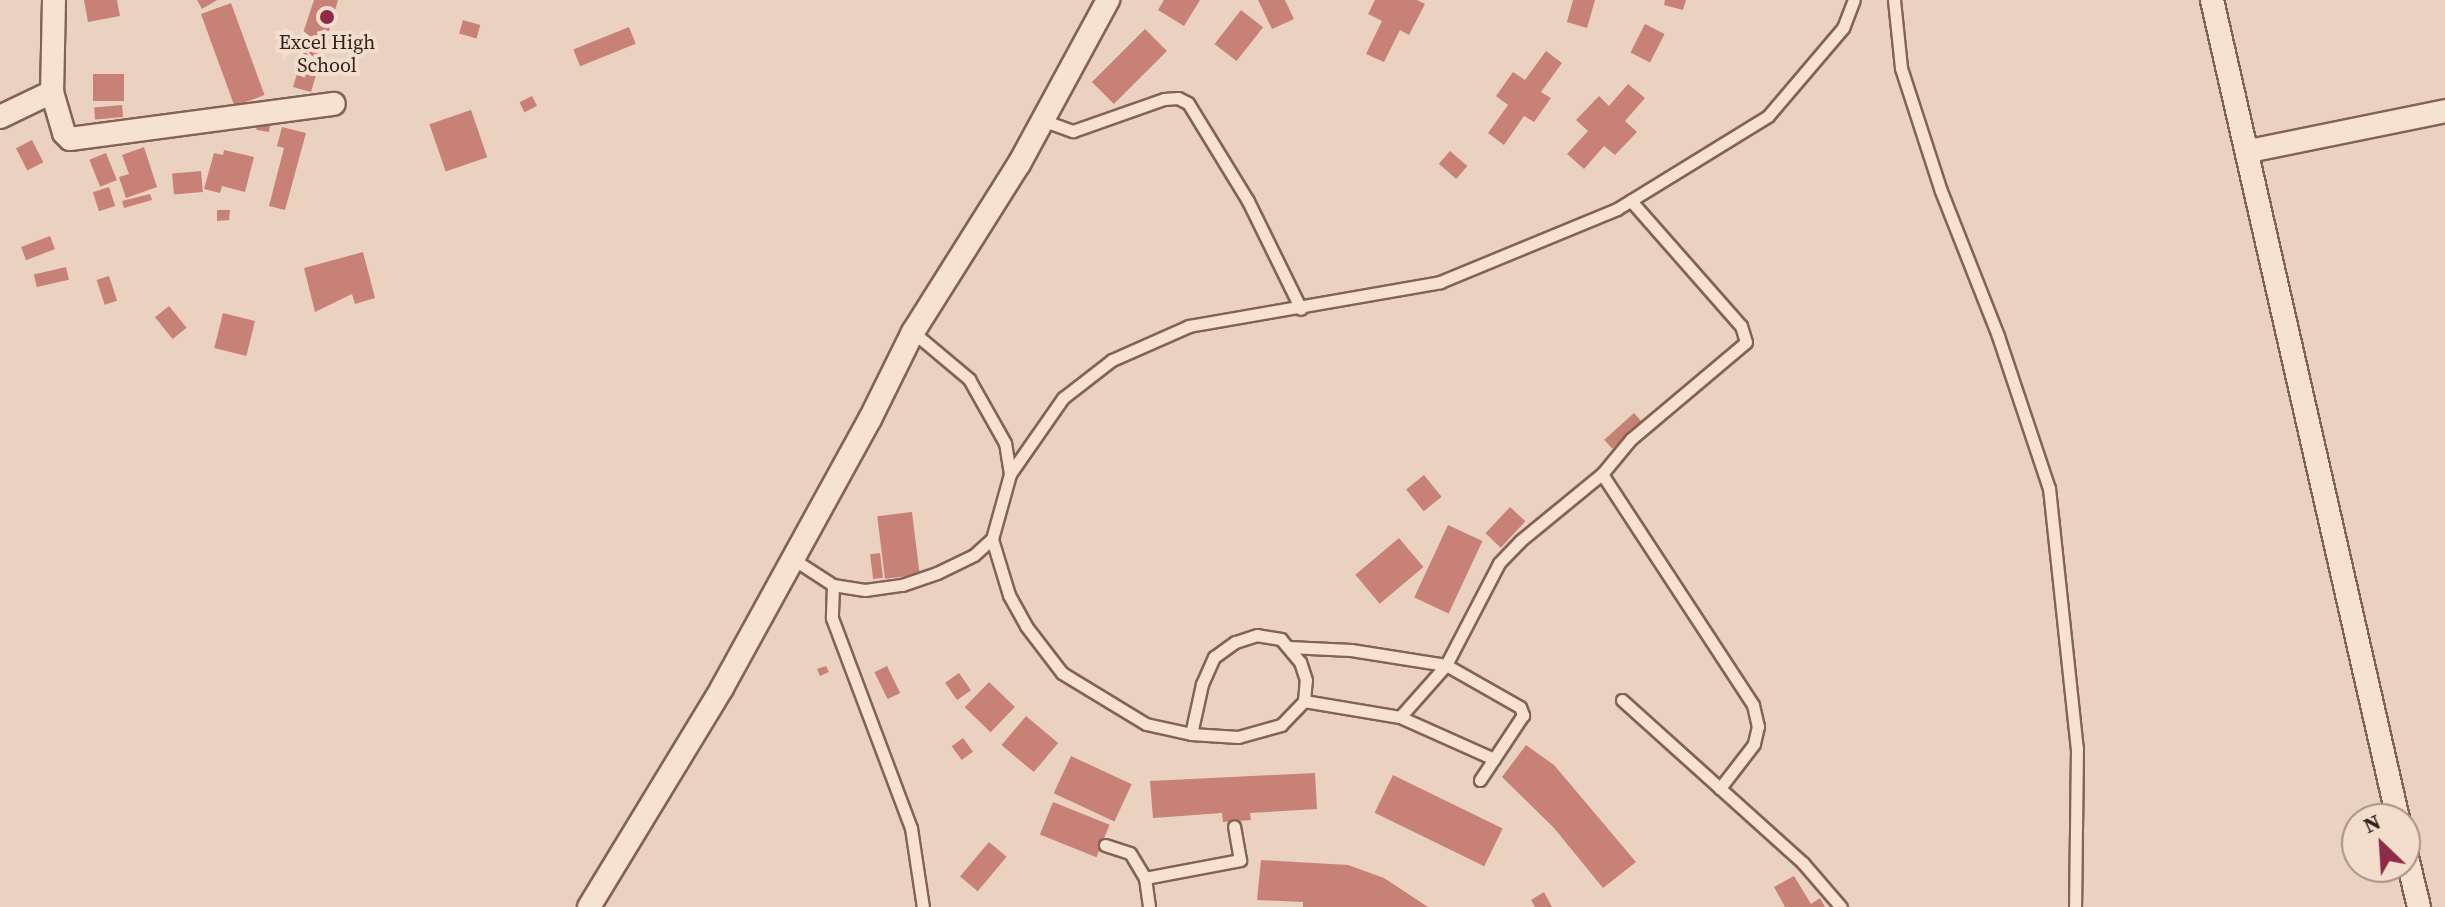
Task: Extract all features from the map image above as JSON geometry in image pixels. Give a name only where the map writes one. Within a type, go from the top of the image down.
[{"type":"street","points":[[54,0],[52,92],[64,133],[70,139],[334,104]]},
{"type":"street","points":[[589,907],[722,688],[913,332],[1042,120],[1108,0]]},
{"type":"street","points":[[2212,0],[2249,151],[2394,803]]},
{"type":"street","points":[[0,117],[52,92]]},
{"type":"street","points":[[2249,151],[2445,111]]},
{"type":"street","points":[[2413,883],[2419,907]]},
{"type":"lane","points":[[1191,734],[1202,684],[1214,657],[1235,642],[1257,635],[1281,639],[1300,662],[1306,680],[1304,701],[1281,725],[1238,737],[1191,734],[1146,724],[1062,673],[1026,626],[1009,595],[992,539],[1010,474],[1063,398],[1112,360],[1189,326],[1301,309],[1440,282],[1631,201],[1768,116],[1843,28],[1854,0]]},
{"type":"lane","points":[[1894,0],[1901,68],[1941,191],[1998,336],[2049,488],[2077,748],[2075,907]]},
{"type":"lane","points":[[1042,120],[1073,131],[1164,99],[1178,98],[1188,103],[1248,201],[1301,309]]},
{"type":"lane","points":[[1400,717],[1446,665],[1499,563],[1520,541],[1602,474],[1631,439],[1746,342],[1741,326],[1631,201]]},
{"type":"lane","points":[[913,332],[969,379],[1005,443],[1010,474]]},
{"type":"lane","points":[[1602,474],[1753,705],[1758,726],[1754,744],[1720,788]]},
{"type":"lane","points":[[793,559],[833,585],[865,590],[902,585],[974,555],[992,539]]},
{"type":"lane","points":[[833,585],[832,618],[911,828],[923,907]]},
{"type":"lane","points":[[1288,647],[1351,650],[1446,665],[1522,710],[1480,780]]},
{"type":"lane","points":[[1622,700],[1803,863],[1841,907]]},
{"type":"lane","points":[[1304,701],[1400,717],[1494,759]]},
{"type":"lane","points":[[1145,878],[1240,860],[1234,827]]},
{"type":"lane","points":[[1105,845],[1130,853],[1145,878],[1149,907]]},
{"type":"building","points":[[84,0],[117,0],[120,16],[88,22]]},
{"type":"building","points":[[197,0],[217,0],[202,9]]},
{"type":"building","points":[[314,0],[338,0],[311,92],[293,87],[308,38],[302,36]]},
{"type":"building","points":[[1164,0],[1200,0],[1184,26],[1158,10]]},
{"type":"building","points":[[1258,0],[1285,0],[1294,19],[1272,29]]},
{"type":"building","points":[[1375,0],[1417,0],[1425,4],[1409,35],[1400,30],[1384,62],[1366,54],[1382,21],[1368,14]]},
{"type":"building","points":[[1573,0],[1595,0],[1587,28],[1567,22]]},
{"type":"building","points":[[1665,0],[1686,0],[1683,10],[1664,5]]},
{"type":"building","points":[[231,3],[265,95],[234,106],[201,14]]},
{"type":"building","points":[[1241,10],[1263,27],[1237,61],[1215,44]]},
{"type":"building","points":[[463,20],[480,25],[476,38],[459,33]]},
{"type":"building","points":[[1645,24],[1665,34],[1650,62],[1630,53]]},
{"type":"building","points":[[629,27],[636,44],[580,66],[573,49]]},
{"type":"building","points":[[1145,29],[1167,51],[1114,104],[1092,82]]},
{"type":"building","points":[[1546,51],[1562,63],[1541,92],[1551,98],[1534,122],[1524,116],[1504,145],[1488,133],[1508,105],[1496,96],[1513,72],[1525,80]]},
{"type":"building","points":[[93,74],[124,74],[124,101],[93,101]]},
{"type":"building","points":[[1628,84],[1645,98],[1625,121],[1637,132],[1615,155],[1604,146],[1584,169],[1567,154],[1588,131],[1576,120],[1599,96],[1609,106]]},
{"type":"building","points":[[532,96],[537,106],[525,112],[520,102]]},
{"type":"building","points":[[122,105],[123,117],[95,119],[94,107]]},
{"type":"building","points":[[471,110],[487,157],[446,172],[429,124]]},
{"type":"building","points":[[258,118],[271,120],[269,132],[256,130]]},
{"type":"building","points":[[282,127],[306,133],[285,210],[269,206],[284,148],[277,146]]},
{"type":"building","points":[[32,140],[43,162],[27,170],[16,148]]},
{"type":"building","points":[[144,147],[157,187],[126,198],[119,177],[129,174],[122,155]]},
{"type":"building","points":[[224,150],[254,157],[245,192],[222,186],[220,193],[204,189],[214,153],[223,155]]},
{"type":"building","points":[[1450,151],[1467,166],[1456,179],[1439,164]]},
{"type":"building","points":[[106,153],[117,180],[100,187],[89,160]]},
{"type":"building","points":[[201,171],[203,192],[174,194],[172,174]]},
{"type":"building","points":[[109,187],[115,206],[99,211],[93,192]]},
{"type":"building","points":[[150,194],[152,200],[124,208],[122,201]]},
{"type":"building","points":[[217,210],[230,210],[229,220],[217,221]]},
{"type":"building","points":[[50,236],[55,249],[26,260],[21,247]]},
{"type":"building","points":[[363,252],[375,298],[355,304],[352,294],[315,312],[304,268]]},
{"type":"building","points":[[66,267],[69,280],[37,287],[34,274]]},
{"type":"building","points":[[109,276],[117,301],[105,305],[97,280]]},
{"type":"building","points":[[169,306],[187,328],[173,339],[155,317]]},
{"type":"building","points":[[223,313],[255,321],[246,356],[214,348]]},
{"type":"building","points":[[1634,413],[1642,422],[1612,449],[1604,440]]},
{"type":"building","points":[[1424,475],[1442,497],[1424,511],[1406,489]]},
{"type":"building","points":[[1510,507],[1525,521],[1501,548],[1485,533]]},
{"type":"building","points":[[912,512],[920,575],[885,579],[877,516]]},
{"type":"building","points":[[1448,525],[1482,541],[1449,614],[1414,598]]},
{"type":"building","points":[[1399,538],[1423,567],[1380,604],[1355,575]]},
{"type":"building","points":[[880,553],[883,578],[873,579],[870,554]]},
{"type":"building","points":[[826,666],[829,672],[820,676],[817,669]]},
{"type":"building","points":[[887,666],[900,693],[888,699],[874,672]]},
{"type":"building","points":[[959,673],[971,690],[957,700],[945,683]]},
{"type":"building","points":[[989,682],[1015,707],[991,732],[965,707]]},
{"type":"building","points":[[1026,716],[1058,743],[1034,772],[1002,745]]},
{"type":"building","points":[[963,738],[973,752],[962,760],[952,746]]},
{"type":"building","points":[[1526,745],[1554,765],[1636,862],[1603,888],[1554,828],[1502,777]]},
{"type":"building","points":[[1071,756],[1132,784],[1114,821],[1054,793]]},
{"type":"building","points":[[1315,773],[1317,809],[1250,813],[1251,820],[1223,822],[1222,813],[1153,818],[1150,781]]},
{"type":"building","points":[[1393,775],[1503,828],[1484,866],[1375,813]]},
{"type":"building","points":[[1053,802],[1110,825],[1096,857],[1040,834]]},
{"type":"building","points":[[989,842],[1007,857],[978,891],[960,876]]},
{"type":"building","points":[[1261,860],[1348,865],[1384,878],[1428,907],[1303,907],[1303,902],[1257,900]]},
{"type":"building","points":[[1794,876],[1811,904],[1820,898],[1825,907],[1785,907],[1774,887]]},
{"type":"building","points":[[1544,892],[1552,907],[1535,907],[1531,900]]},
{"type":"place","name":"Excel High School","points":[[327,17]]}]
